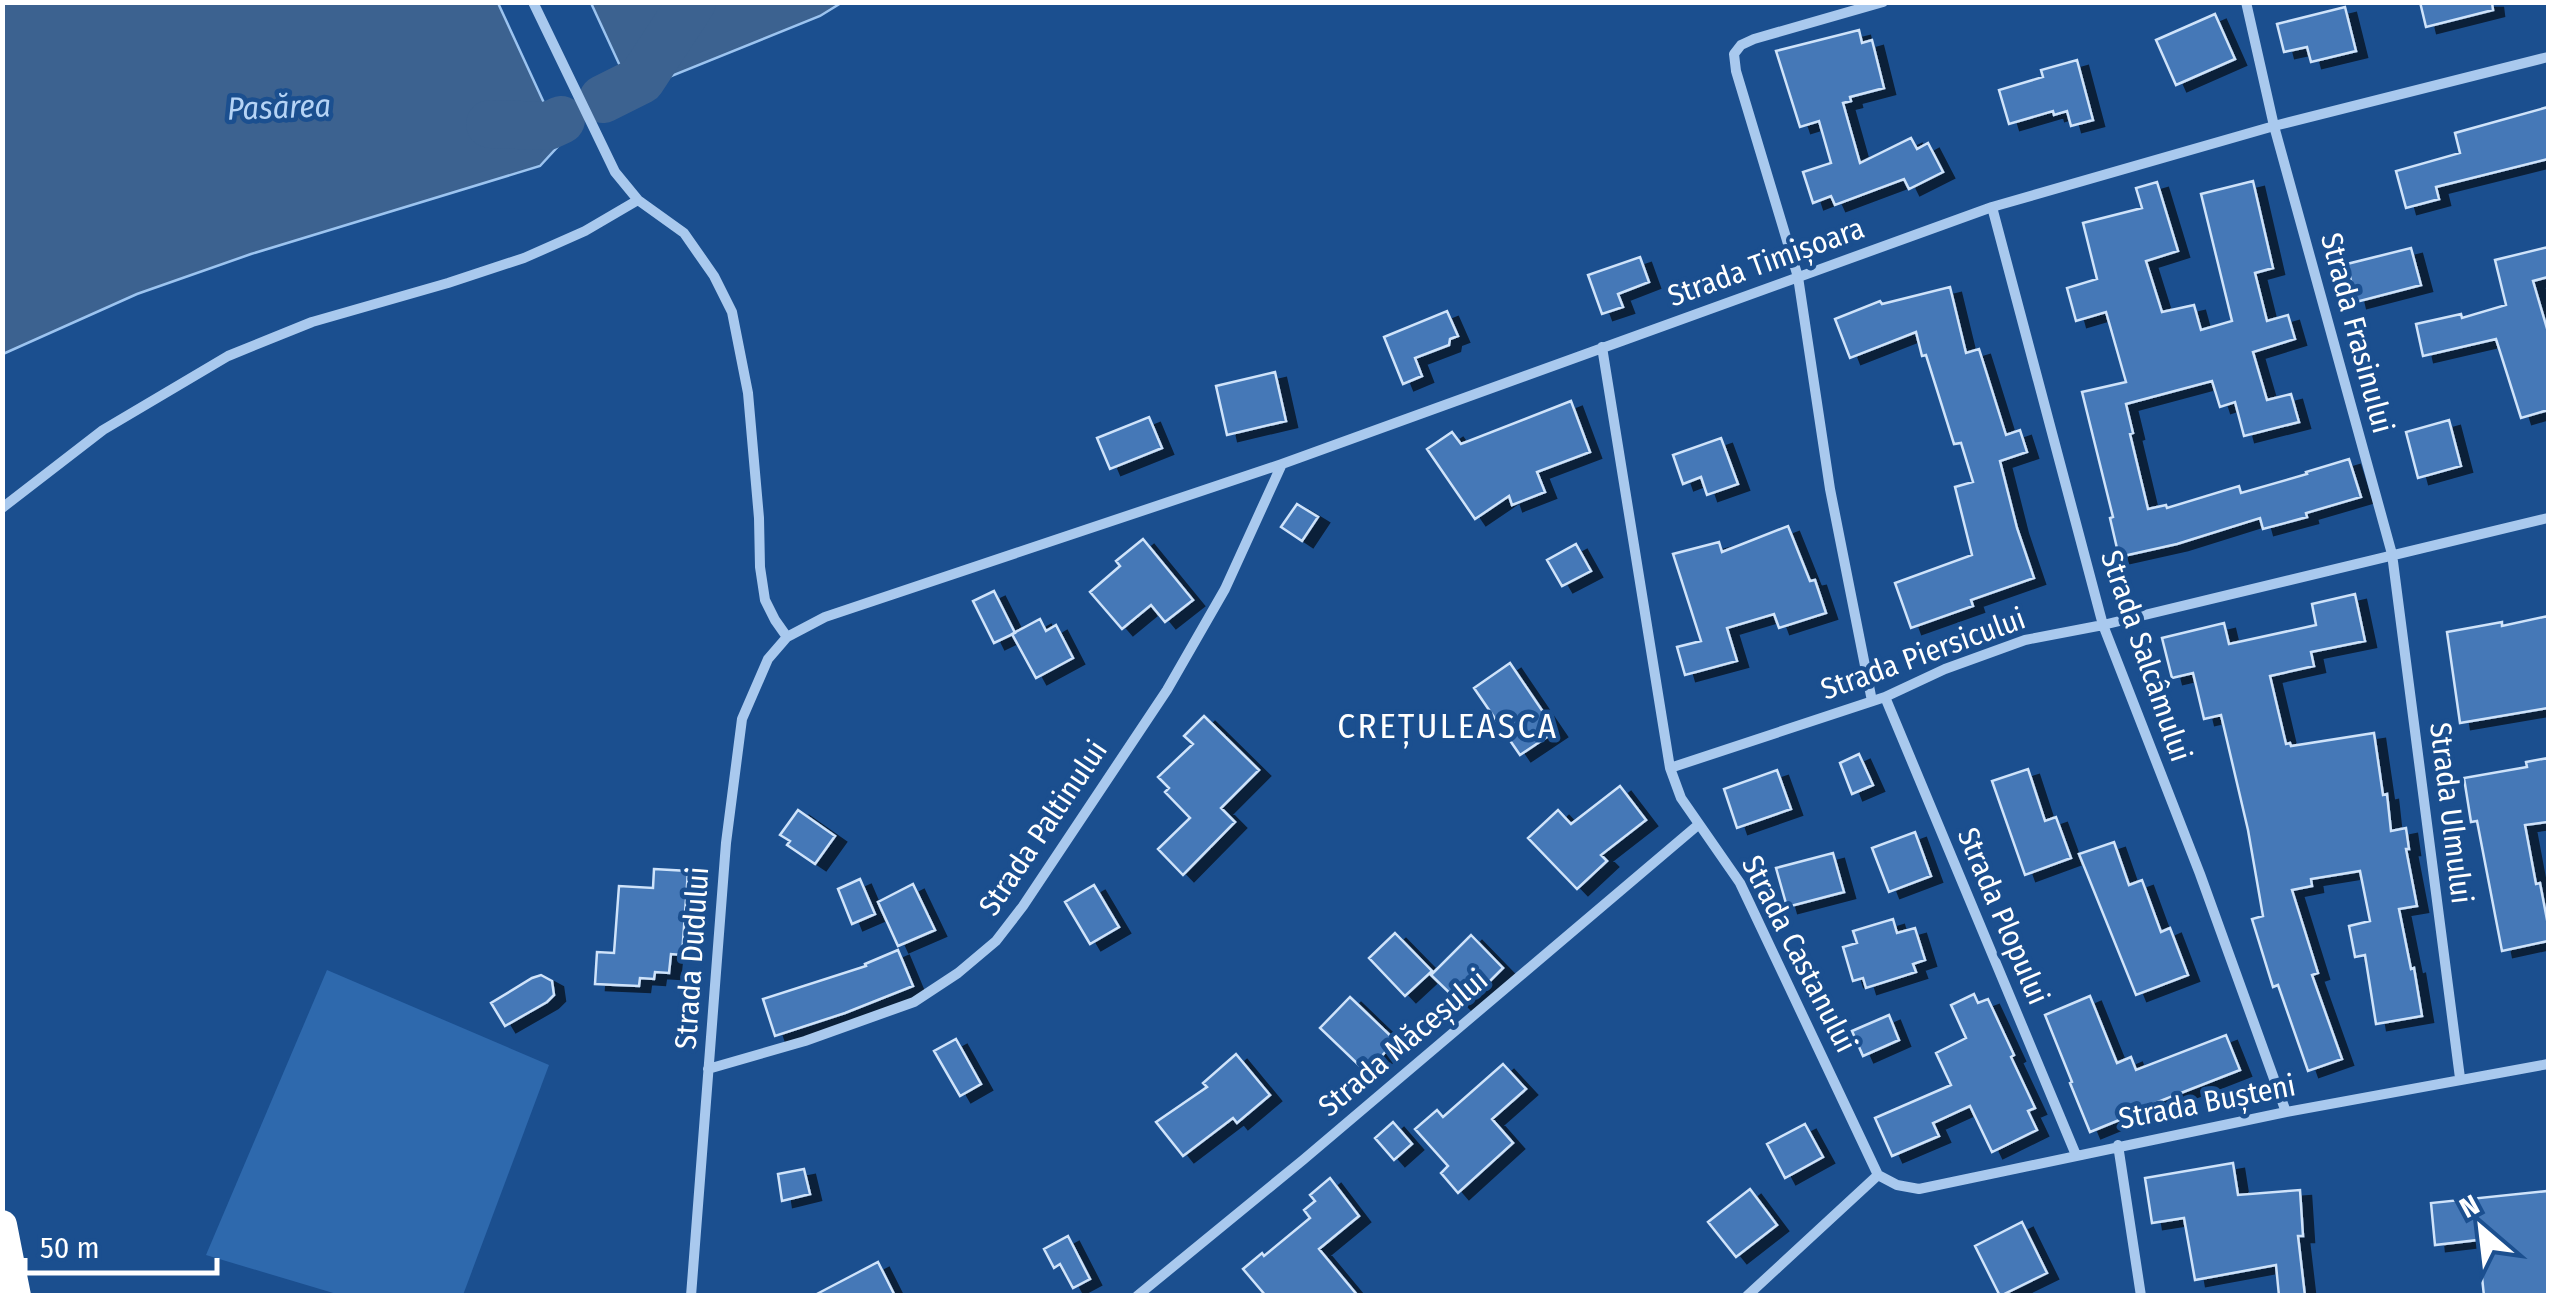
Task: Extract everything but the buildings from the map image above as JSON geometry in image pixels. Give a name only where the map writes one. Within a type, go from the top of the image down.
[{"type":"highway","points":[[2,1224],[16,1296]]},
{"type":"street","points":[[533,2],[607,158],[624,185],[684,233],[732,312],[748,393],[765,600],[788,637]]},
{"type":"street","points":[[1872,701],[1830,489],[1798,277],[1734,54],[1754,39],[1883,2]]},
{"type":"street","points":[[2246,2],[2274,126]]},
{"type":"street","name":"Strada Timișoara","points":[[1282,464],[1992,207],[2274,126],[2548,57]]},
{"type":"street","name":"Strada Frasinului","points":[[2274,126],[2392,554]]},
{"type":"street","points":[[2,508],[103,430],[228,356],[312,322],[524,258],[584,231],[638,200]]},
{"type":"street","name":"Strada Salcâmului","points":[[1992,207],[2102,625],[2200,874],[2286,1112]]},
{"type":"street","name":"Strada Castanului","points":[[1602,348],[1670,768],[1681,798],[1740,883],[1878,1176]]},
{"type":"street","name":"Strada Dudului","points":[[692,1296],[726,843],[742,719],[768,659],[788,637],[826,617],[1282,464]]},
{"type":"street","name":"Strada Paltinului","points":[[708,1069],[805,1041],[914,1002],[996,941],[1167,690],[1225,590],[1282,464]]},
{"type":"street","name":"Strada Piersicului","points":[[1670,768],[1884,697],[1944,669],[2025,640],[2548,518]]},
{"type":"street","name":"Strada Ulmului","points":[[2392,554],[2460,1078]]},
{"type":"street","name":"Strada Plopului","points":[[1884,697],[2076,1155]]},
{"type":"street","name":"Strada Măceșului","points":[[1137,1296],[1698,825]]},
{"type":"street","name":"Strada Bușteni","points":[[1878,1176],[1919,1189],[2118,1145],[2548,1064]]},
{"type":"street","points":[[2118,1145],[2140,1296]]},
{"type":"street","points":[[1747,1296],[1878,1176]]},
{"type":"shaded area","points":[[327,970],[549,1065],[463,1295],[340,1295],[206,1255]]},
{"type":"water","points":[[3,2],[498,3],[562,142],[540,166],[251,254],[137,294],[3,354]]},
{"type":"water","points":[[591,3],[841,3],[820,16],[632,92]]},
{"type":"waterway","name":"Pasărea","points":[[603,99],[641,80],[692,2]]},
{"type":"waterway","name":"Pasărea","points":[[490,124],[548,126],[561,120]]},
{"type":"district","name":"CREȚULEASCA","points":[[1448,726]]}]
